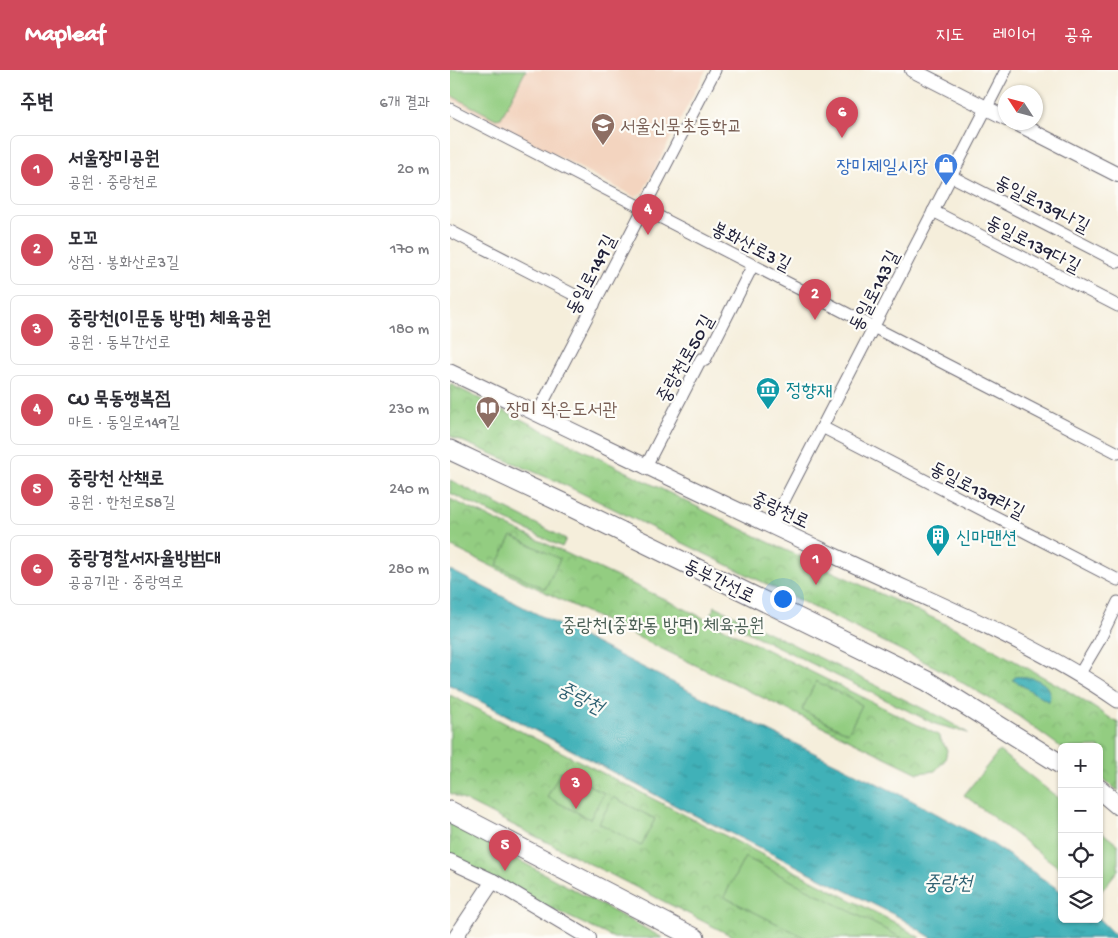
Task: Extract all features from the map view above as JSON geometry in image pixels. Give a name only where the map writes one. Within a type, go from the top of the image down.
[{"type":"highway","name":"동부간선로","points":[[450,450],[565,504],[926,681],[1058,763]]},
{"type":"highway","points":[[1103,792],[1118,805]]},
{"type":"highway","points":[[450,811],[695,938]]},
{"type":"main road","name":"중랑천로","points":[[450,372],[645,468],[1006,636],[1079,675],[1118,700]]},
{"type":"street","name":"동일로149길","points":[[537,414],[715,70]]},
{"type":"street","points":[[912,70],[998,114]]},
{"type":"street","name":"동일로143길","points":[[770,526],[1006,70]]},
{"type":"street","name":"봉화산로3길","points":[[450,108],[1118,452]]},
{"type":"street","points":[[1030,130],[1118,175]]},
{"type":"street","name":"동일로139나길","points":[[951,176],[1118,262]]},
{"type":"street","name":"동일로139다길","points":[[933,211],[1118,306]]},
{"type":"street","points":[[450,231],[594,305]]},
{"type":"street","name":"중랑천로50길","points":[[645,468],[701,359],[705,360],[754,265]]},
{"type":"street","name":"동일로139라길","points":[[822,427],[1118,580]]},
{"type":"street","points":[[1079,675],[1098,643],[1118,602]]},
{"type":"street","points":[[450,861],[493,881],[589,938]]},
{"type":"street","points":[[455,938],[493,881]]},
{"type":"shaded area","name":"서울신묵초등학교","points":[[450,70],[706,70],[643,192],[635,197],[450,99]]},
{"type":"green space","points":[[450,70],[526,70],[501,118],[496,119],[450,95]]},
{"type":"green space","points":[[450,384],[766,541],[959,630],[1065,689],[1118,723],[1118,791],[1103,778],[1103,743],[1058,743],[1058,745],[1011,711],[935,667],[565,485],[450,436]]},
{"type":"green space","points":[[450,480],[566,539],[562,547],[450,493]]},
{"type":"green space","name":"중랑천(중화동 방면) 체육공원","points":[[450,499],[675,604],[938,735],[947,750],[945,760],[935,771],[918,773],[450,546]]},
{"type":"green space","points":[[512,536],[560,559],[545,589],[497,565]]},
{"type":"green space","points":[[715,606],[944,719],[968,733],[935,724],[711,614]]},
{"type":"green space","points":[[816,681],[862,705],[848,733],[802,710]]},
{"type":"green space","points":[[450,695],[894,922],[920,938],[736,938],[450,793]]},
{"type":"green space","points":[[999,751],[1058,798],[1058,867],[964,795]]},
{"type":"green space","points":[[561,771],[604,793],[590,819],[547,797]]},
{"type":"green space","points":[[613,797],[655,819],[641,846],[599,823]]},
{"type":"green space","points":[[450,823],[663,938],[614,938],[450,861]]},
{"type":"green space","points":[[1103,833],[1118,845],[1118,870],[1103,889]]},
{"type":"green space","points":[[745,857],[902,938],[806,938],[724,897]]},
{"type":"water","name":"중랑천","points":[[450,570],[771,732],[909,799],[991,843],[1058,889],[1058,923],[1103,923],[1118,938],[932,938],[899,917],[676,806],[450,685]]},
{"type":"water","points":[[1015,677],[1028,677],[1040,681],[1048,689],[1050,695],[1049,702],[1013,680]]},
{"type":"place","name":"중랑경찰서자율방범대","points":[[842,138]]},
{"type":"place","name":"서울신묵초등학교","points":[[603,146]]},
{"type":"place","name":"장미제일시장","points":[[946,186]]},
{"type":"place","name":"CU 묵동행복점","points":[[648,235]]},
{"type":"place","name":"모꼬","points":[[815,320]]},
{"type":"place","name":"정향재","points":[[768,410]]},
{"type":"place","name":"장미 작은도서관","points":[[488,429]]},
{"type":"place","name":"신마맨션","points":[[938,557]]},
{"type":"place","name":"서울장미공원","points":[[816,585]]},
{"type":"place","name":"중랑천(이문동 방면) 체육공원","points":[[576,809]]},
{"type":"place","name":"중랑천 산책로","points":[[505,871]]}]
